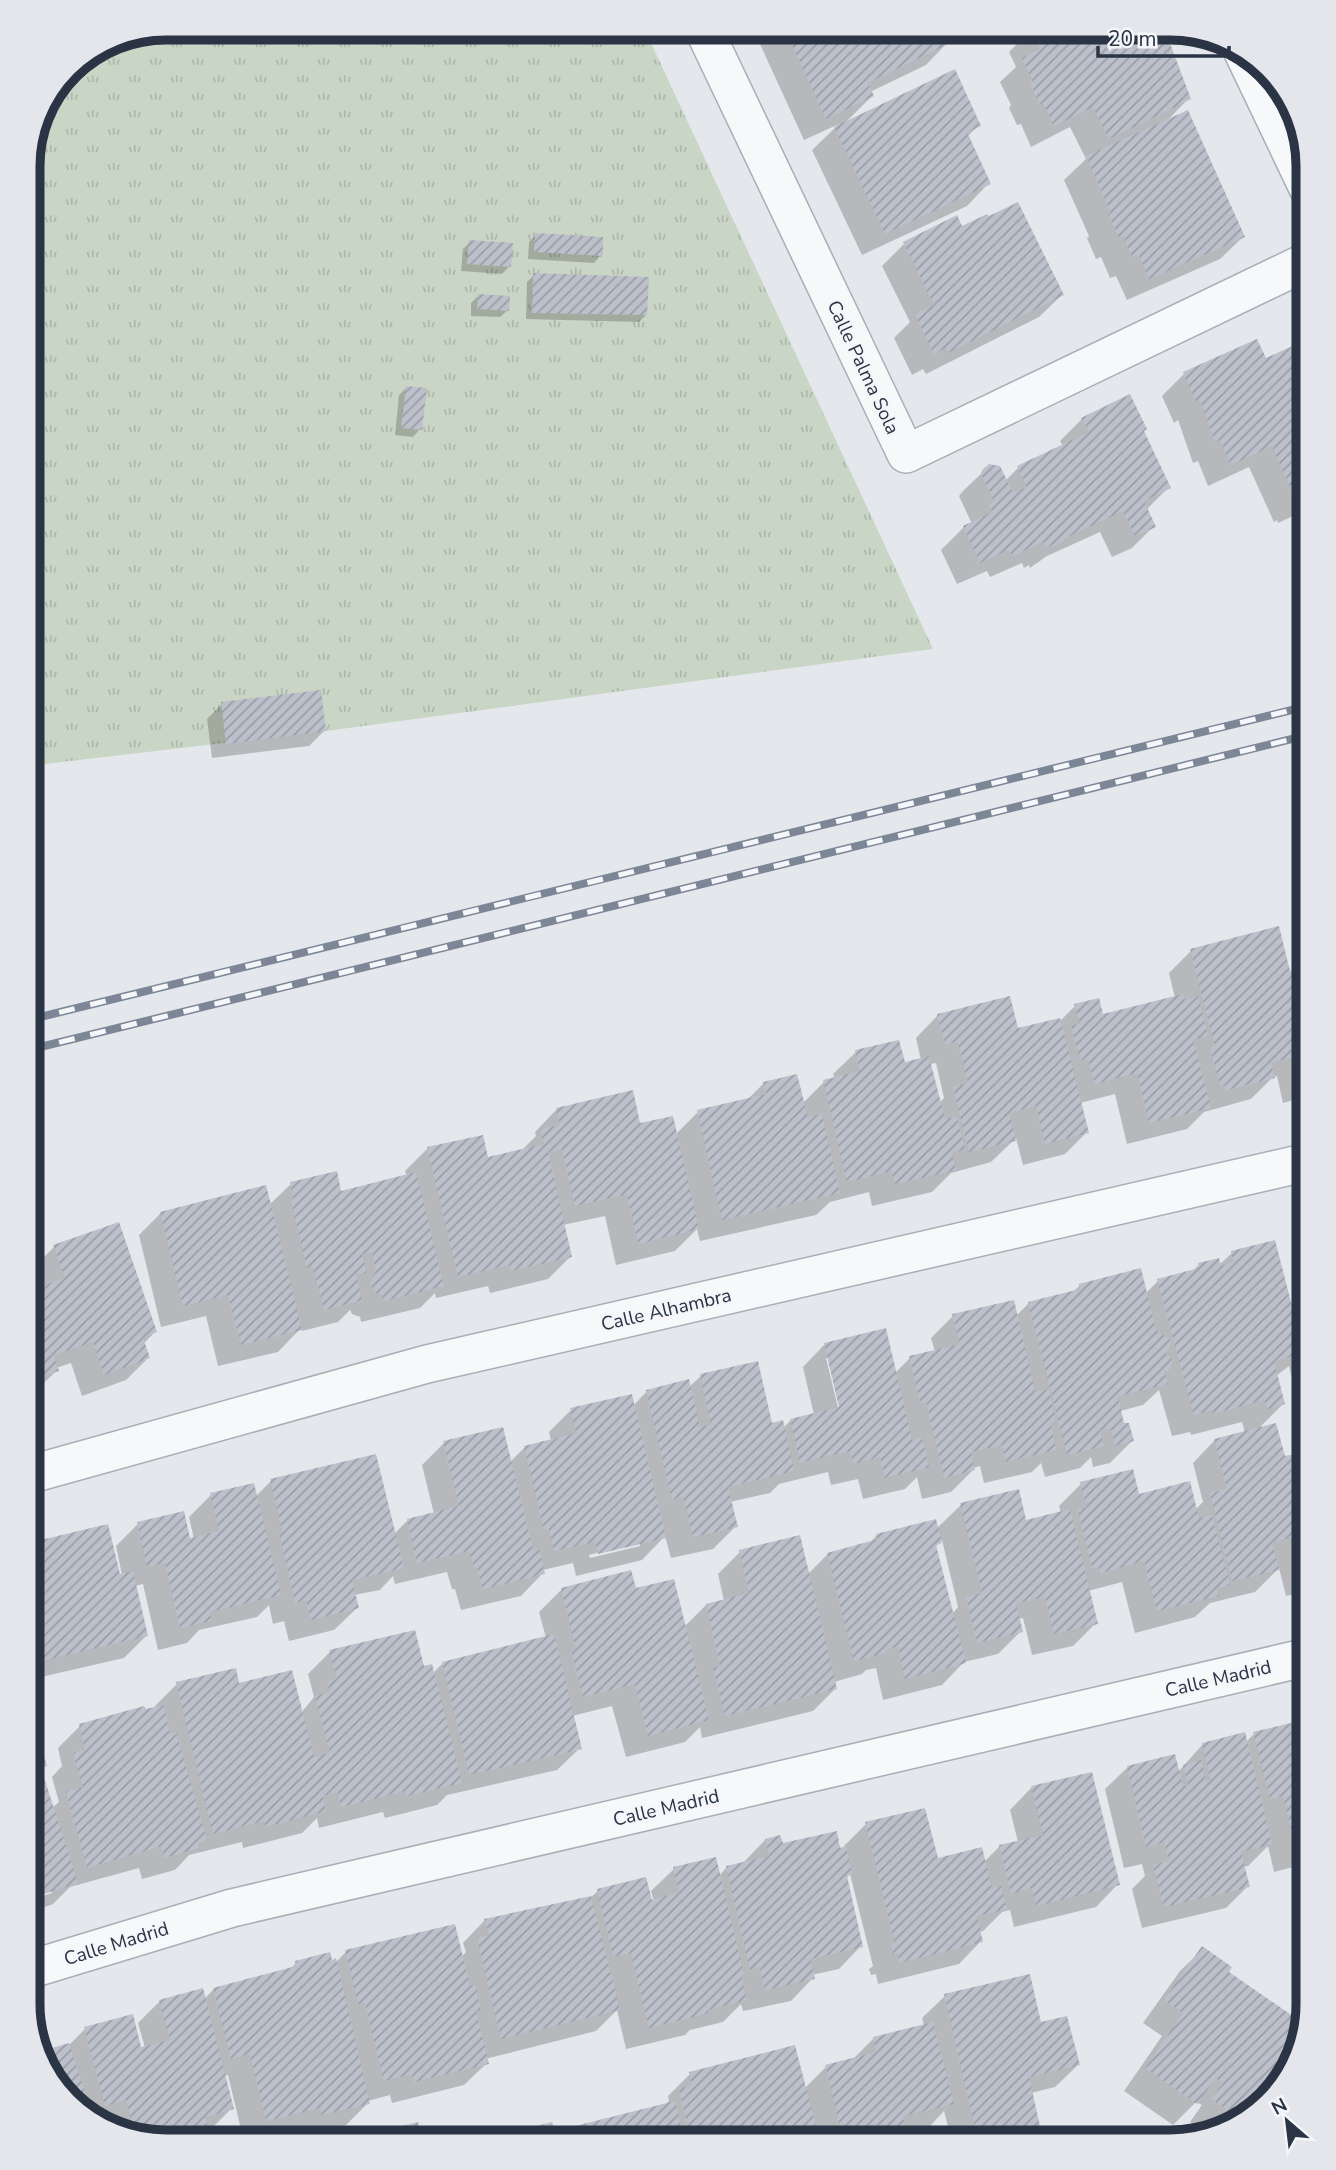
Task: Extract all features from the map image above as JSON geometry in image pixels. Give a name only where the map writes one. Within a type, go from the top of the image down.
[{"type":"street","name":"Calle Palma Sola","points":[[709,41],[906,454],[1296,267]]},
{"type":"street","points":[[1251,70],[1295,162]]},
{"type":"street","name":"Calle Alhambra","points":[[40,1472],[427,1364],[1296,1165]]},
{"type":"street","name":"Calle Madrid","points":[[40,1966],[232,1908],[1296,1660]]},
{"type":"green space","points":[[158,41],[650,41],[933,649],[326,731],[41,765],[41,149],[53,110],[71,83],[96,61],[133,45]]},
{"type":"building","points":[[790,41],[949,41],[950,43],[868,83],[874,96],[826,119]]},
{"type":"building","points":[[1036,41],[1169,41],[1191,99],[1109,139],[1093,107],[1054,126],[1030,84],[1033,82],[1022,58],[1040,49]]},
{"type":"building","points":[[955,69],[981,126],[967,132],[991,184],[885,234],[834,127]]},
{"type":"building","points":[[1188,110],[1245,237],[1149,279],[1139,255],[1132,257],[1123,236],[1119,238],[1086,156]]},
{"type":"building","points":[[1018,202],[1064,295],[948,353],[946,348],[934,354],[915,314],[934,305],[903,242],[957,215],[962,226]]},
{"type":"building","points":[[535,233],[603,237],[603,256],[534,252]]},
{"type":"building","points":[[469,240],[513,243],[511,267],[467,264]]},
{"type":"building","points":[[533,273],[649,277],[647,315],[532,313]]},
{"type":"building","points":[[478,294],[510,296],[509,311],[477,309]]},
{"type":"building","points":[[1257,339],[1266,358],[1296,344],[1296,501],[1272,446],[1231,465],[1220,440],[1215,442],[1200,400],[1196,402],[1183,372]]},
{"type":"building","points":[[406,386],[427,388],[422,430],[401,428]]},
{"type":"building","points":[[1130,394],[1171,488],[1144,501],[1156,527],[1135,536],[1123,511],[1065,538],[1066,540],[1052,547],[1046,547],[1044,542],[1012,556],[1009,550],[980,563],[963,526],[992,512],[989,504],[994,501],[981,473],[983,469],[989,464],[1000,466],[1013,493],[1027,487],[1017,466],[1089,432],[1081,418]]},
{"type":"building","points":[[321,690],[326,731],[226,744],[221,702]]},
{"type":"building","points":[[1279,926],[1290,971],[1296,969],[1296,1056],[1271,1063],[1275,1078],[1226,1090],[1224,1083],[1220,1085],[1210,1048],[1215,1046],[1190,949]]},
{"type":"building","points":[[1183,994],[1185,1000],[1198,996],[1208,1036],[1193,1040],[1211,1108],[1149,1123],[1137,1073],[1095,1084],[1088,1059],[1080,1060],[1071,1025],[1080,1024],[1074,1004],[1099,998],[1103,1014]]},
{"type":"building","points":[[1010,996],[1018,1028],[1060,1018],[1089,1133],[1045,1144],[1036,1106],[1009,1113],[1016,1141],[969,1152],[953,1087],[968,1083],[958,1042],[945,1044],[937,1014]]},
{"type":"building","points":[[899,1040],[905,1062],[929,1056],[945,1119],[957,1117],[965,1149],[952,1153],[956,1170],[895,1184],[891,1171],[847,1182],[823,1080],[860,1071],[855,1050]]},
{"type":"building","points":[[797,1074],[808,1117],[822,1114],[840,1193],[722,1220],[697,1110],[766,1094],[763,1082]]},
{"type":"building","points":[[633,1090],[640,1123],[673,1116],[699,1229],[638,1244],[627,1194],[575,1206],[562,1149],[548,1152],[572,1257],[511,1271],[510,1265],[458,1277],[427,1147],[483,1135],[488,1157],[544,1144],[540,1129],[560,1125],[556,1108]]},
{"type":"building","points":[[337,1171],[341,1191],[416,1172],[444,1286],[384,1301],[382,1295],[374,1292],[370,1284],[376,1271],[372,1252],[362,1254],[367,1273],[356,1274],[362,1300],[324,1310],[313,1267],[307,1268],[291,1201],[294,1200],[290,1182]]},
{"type":"building","points":[[266,1185],[302,1330],[241,1345],[228,1295],[183,1306],[160,1212]]},
{"type":"building","points":[[119,1222],[157,1332],[143,1338],[150,1358],[104,1375],[93,1342],[54,1355],[59,1371],[40,1377],[40,1287],[65,1278],[53,1245]]},
{"type":"building","points":[[1275,1240],[1296,1322],[1296,1355],[1274,1361],[1285,1404],[1267,1409],[1264,1400],[1213,1414],[1212,1410],[1194,1415],[1157,1279],[1199,1268],[1198,1263],[1219,1258],[1221,1266],[1233,1262],[1231,1251]]},
{"type":"building","points":[[1141,1268],[1156,1330],[1172,1341],[1166,1353],[1173,1361],[1169,1371],[1164,1371],[1168,1384],[1118,1396],[1124,1423],[1129,1423],[1134,1441],[1115,1446],[1111,1428],[1100,1430],[1104,1446],[1067,1455],[1028,1302],[1080,1289],[1079,1284]]},
{"type":"building","points":[[1014,1300],[1035,1392],[1049,1389],[1056,1422],[1050,1423],[1056,1450],[1006,1462],[1002,1445],[971,1452],[975,1470],[944,1478],[926,1401],[920,1403],[909,1356],[960,1344],[952,1314]]},
{"type":"building","points":[[886,1328],[912,1440],[922,1437],[929,1467],[885,1478],[880,1457],[853,1464],[850,1451],[800,1463],[790,1419],[839,1407],[824,1343]]},
{"type":"building","points":[[758,1361],[772,1423],[783,1420],[794,1471],[728,1487],[738,1527],[693,1537],[683,1497],[672,1499],[646,1390],[689,1379],[700,1427],[711,1424],[700,1374]]},
{"type":"building","points":[[632,1394],[666,1538],[598,1554],[595,1542],[554,1551],[549,1529],[544,1530],[524,1446],[576,1433],[570,1408]]},
{"type":"building","points":[[1276,1423],[1285,1456],[1296,1454],[1296,1537],[1272,1542],[1279,1570],[1232,1581],[1210,1493],[1227,1489],[1214,1439]]},
{"type":"building","points":[[503,1427],[533,1550],[539,1548],[545,1574],[483,1589],[469,1551],[417,1563],[407,1519],[459,1506],[443,1441]]},
{"type":"building","points":[[376,1454],[404,1568],[352,1580],[359,1608],[311,1620],[306,1600],[295,1603],[270,1479]]},
{"type":"building","points":[[1133,1469],[1139,1494],[1190,1481],[1199,1518],[1212,1515],[1230,1585],[1217,1588],[1219,1596],[1157,1611],[1144,1561],[1100,1573],[1099,1567],[1092,1568],[1078,1510],[1087,1507],[1080,1482]]},
{"type":"building","points":[[254,1483],[281,1595],[210,1612],[211,1621],[180,1628],[165,1563],[147,1567],[137,1522],[184,1511],[190,1538],[219,1531],[210,1493]]},
{"type":"building","points":[[1019,1489],[1026,1520],[1070,1509],[1098,1624],[1054,1634],[1045,1597],[1016,1603],[1023,1632],[977,1643],[966,1597],[982,1593],[960,1503]]},
{"type":"building","points":[[936,1519],[942,1543],[936,1545],[966,1663],[905,1679],[898,1646],[885,1650],[886,1653],[854,1661],[827,1553],[878,1539],[876,1534]]},
{"type":"building","points":[[108,1524],[120,1574],[133,1571],[148,1636],[40,1661],[40,1540]]},
{"type":"building","points":[[800,1535],[837,1689],[725,1716],[713,1668],[720,1666],[706,1604],[749,1593],[739,1550]]},
{"type":"building","points":[[631,1570],[636,1588],[674,1579],[709,1720],[648,1736],[635,1684],[583,1697],[571,1650],[576,1649],[561,1588]]},
{"type":"building","points":[[415,1630],[424,1666],[432,1664],[462,1783],[407,1796],[405,1791],[341,1807],[338,1792],[323,1796],[326,1811],[265,1827],[264,1821],[213,1834],[176,1682],[236,1668],[239,1683],[292,1670],[314,1757],[330,1753],[315,1696],[330,1692],[327,1681],[337,1679],[329,1650]]},
{"type":"building","points":[[554,1634],[582,1749],[469,1775],[442,1662]]},
{"type":"building","points":[[163,1705],[170,1734],[176,1732],[207,1840],[198,1843],[199,1848],[164,1858],[161,1846],[87,1868],[66,1792],[83,1787],[73,1753],[85,1750],[79,1724],[144,1706],[146,1709]]},
{"type":"building","points":[[1296,1722],[1296,1850],[1283,1796],[1270,1799],[1253,1732]]},
{"type":"building","points":[[1245,1732],[1272,1844],[1241,1852],[1250,1887],[1164,1907],[1153,1865],[1169,1861],[1164,1842],[1146,1847],[1127,1766],[1175,1754],[1183,1786],[1188,1786],[1183,1765],[1201,1760],[1206,1781],[1211,1781],[1202,1743]]},
{"type":"building","points":[[40,1743],[47,1766],[41,1768],[78,1883],[40,1895]]},
{"type":"building","points":[[1092,1772],[1120,1885],[1036,1906],[1032,1888],[1011,1894],[999,1845],[1043,1835],[1031,1786]]},
{"type":"building","points":[[925,1808],[938,1858],[982,1847],[992,1888],[1001,1886],[1007,1909],[977,1916],[983,1942],[899,1963],[898,1953],[893,1954],[891,1945],[895,1944],[865,1822]]},
{"type":"building","points":[[837,1831],[840,1848],[846,1846],[852,1874],[847,1876],[863,1947],[810,1959],[815,1979],[765,1990],[760,1967],[750,1970],[726,1866],[769,1856],[765,1839],[780,1835],[783,1843]]},
{"type":"building","points":[[716,1857],[744,1974],[741,1975],[747,2000],[649,2028],[631,1953],[613,1957],[597,1889],[646,1877],[652,1900],[679,1892],[673,1867]]},
{"type":"building","points":[[591,1896],[620,2010],[501,2039],[477,1938],[489,1935],[484,1919]]},
{"type":"building","points":[[455,1924],[470,1986],[475,1984],[481,2010],[476,2011],[489,2064],[414,2082],[412,2074],[384,2081],[365,2003],[358,2004],[345,1950]]},
{"type":"building","points":[[1202,1946],[1232,1967],[1229,1972],[1295,2018],[1279,2066],[1265,2086],[1252,2086],[1252,2100],[1232,2113],[1211,2099],[1223,2083],[1216,2078],[1197,2104],[1145,2068],[1183,2013],[1164,2000]]},
{"type":"building","points":[[330,1952],[332,1960],[336,1958],[370,2104],[321,2115],[320,2108],[266,2121],[250,2054],[231,2059],[213,1988],[296,1966],[295,1961]]},
{"type":"building","points":[[1030,1974],[1041,2022],[1067,2016],[1080,2065],[1029,2077],[1040,2126],[1023,2130],[976,2130],[944,1994]]},
{"type":"building","points":[[203,1988],[234,2109],[205,2117],[208,2129],[141,2127],[133,2125],[126,2100],[105,2106],[84,2027],[133,2014],[141,2047],[170,2040],[159,2000]]},
{"type":"building","points":[[933,2022],[954,2104],[903,2116],[906,2130],[841,2130],[825,2065],[876,2052],[873,2037]]},
{"type":"building","points":[[69,2043],[89,2103],[61,2074],[49,2049]]},
{"type":"building","points":[[795,2045],[817,2130],[689,2130],[679,2089],[692,2085],[689,2072]]},
{"type":"building","points":[[675,2101],[682,2130],[571,2129],[571,2127]]},
{"type":"building","points":[[418,2122],[419,2129],[389,2129]]},
{"type":"building","points":[[552,2122],[554,2129],[523,2129]]},
{"type":"railway","points":[[41,1017],[1296,709]]},
{"type":"railway","points":[[41,1047],[1296,738]]}]
